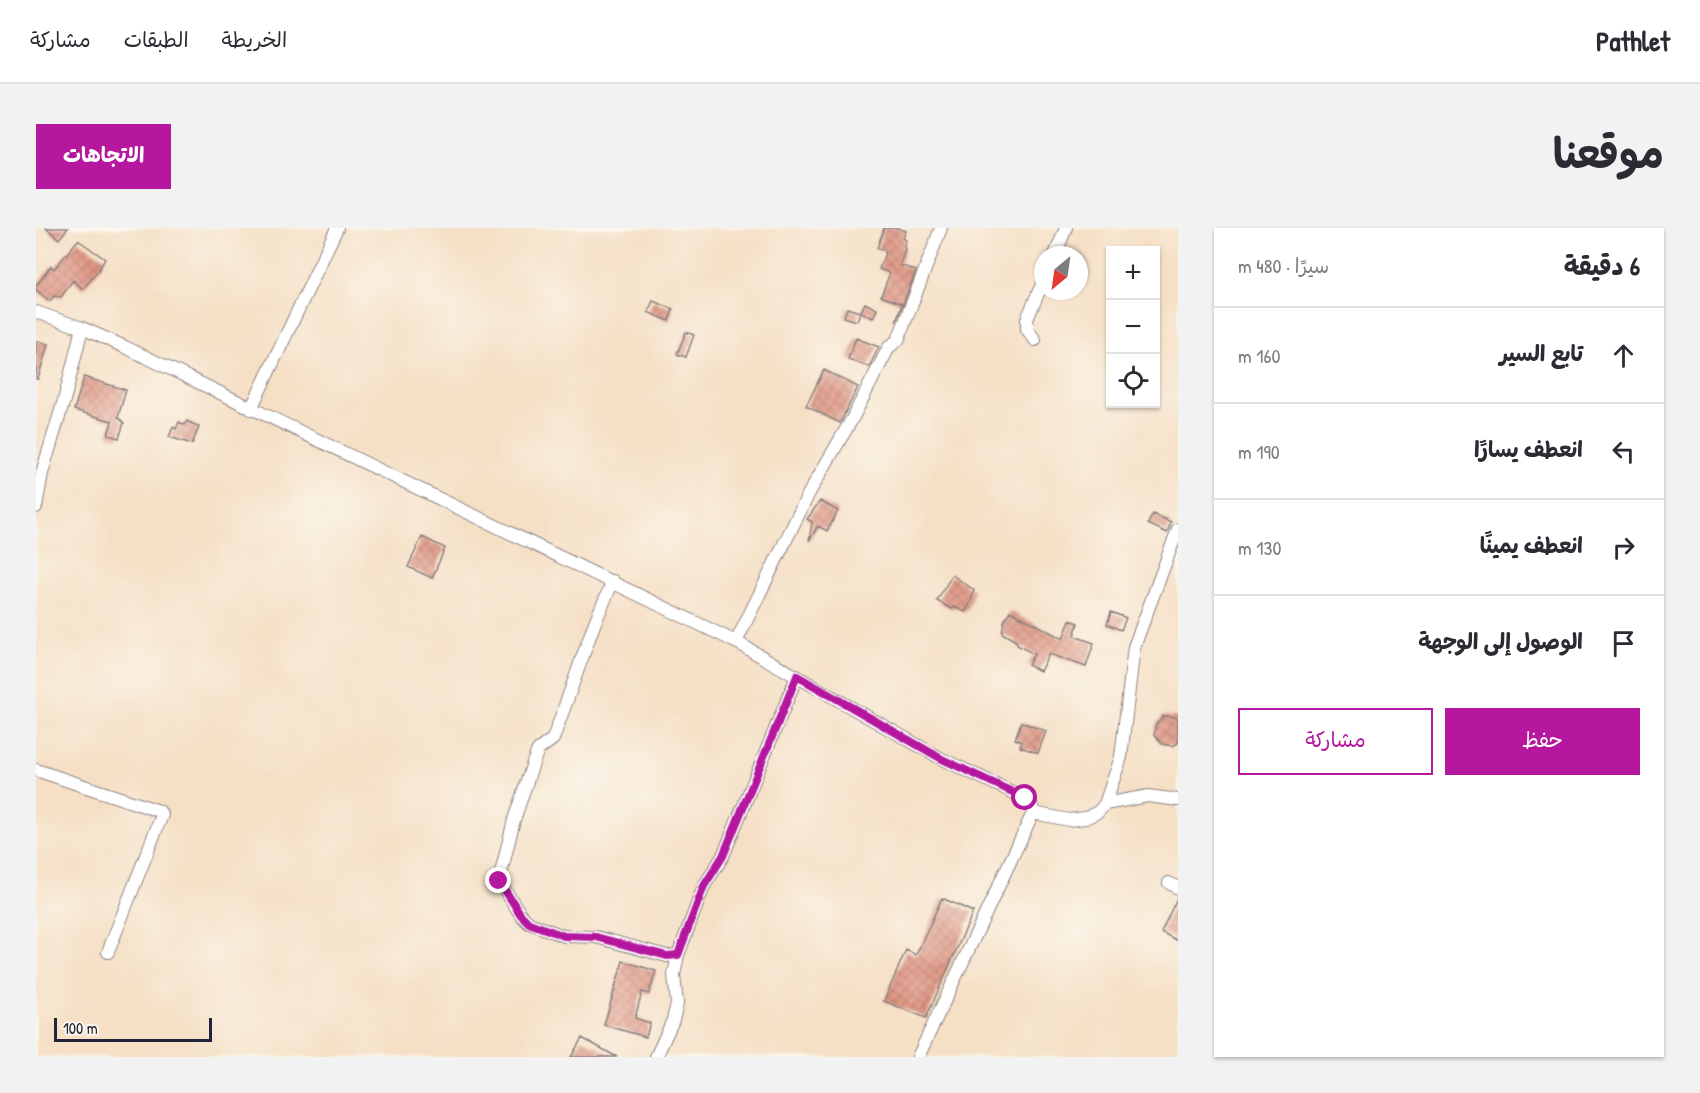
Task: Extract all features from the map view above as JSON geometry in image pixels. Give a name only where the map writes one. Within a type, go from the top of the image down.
[{"type":"street","points":[[251,409],[337,228]]},
{"type":"street","points":[[736,642],[809,494],[852,419],[889,347],[898,340],[941,228]]},
{"type":"street","points":[[1058,246],[1066,228]]},
{"type":"street","points":[[1035,300],[1027,320],[1027,329],[1035,340]]},
{"type":"street","points":[[36,312],[82,328],[125,347],[614,581],[736,642],[942,759],[1025,798],[1032,806],[1033,813],[918,1057]]},
{"type":"street","points":[[36,507],[42,473],[82,328]]},
{"type":"street","points":[[1033,813],[1069,820],[1085,818],[1098,812],[1105,804],[1121,757],[1134,647],[1178,529]]},
{"type":"street","points":[[614,581],[596,622],[553,739],[538,750],[533,763],[514,820],[499,881],[521,915],[529,923],[564,936],[596,937],[667,956],[678,955]]},
{"type":"street","points":[[656,1057],[673,1020],[677,1004],[674,975],[678,955],[704,886],[723,856],[797,676]]},
{"type":"street","points":[[36,770],[159,811],[162,815],[108,952]]},
{"type":"street","points":[[1105,804],[1148,796],[1178,800]]},
{"type":"building","points":[[46,228],[68,228],[59,239]]},
{"type":"building","points":[[884,228],[898,228],[906,231],[903,238],[906,240],[905,249],[900,265],[916,271],[896,322],[902,304],[881,296],[890,273],[879,269],[886,251],[877,248]]},
{"type":"building","points":[[78,240],[105,259],[83,289],[73,280],[61,297],[54,296],[50,301],[36,290],[36,286],[51,266],[54,269]]},
{"type":"building","points":[[653,301],[673,309],[669,321],[648,312]]},
{"type":"building","points":[[865,303],[877,309],[873,318],[861,312]]},
{"type":"building","points":[[847,308],[860,312],[857,321],[844,317]]},
{"type":"building","points":[[686,332],[694,335],[686,357],[677,354]]},
{"type":"building","points":[[856,338],[879,347],[869,367],[848,359]]},
{"type":"building","points":[[36,341],[48,344],[38,379],[36,379]]},
{"type":"building","points":[[824,370],[858,387],[840,423],[806,406]]},
{"type":"building","points":[[84,377],[126,390],[118,417],[124,423],[119,438],[108,435],[112,421],[74,410]]},
{"type":"building","points":[[187,421],[199,427],[192,444],[169,437],[173,427],[176,429],[179,422],[185,425]]},
{"type":"building","points":[[820,501],[838,511],[827,531],[818,526],[809,541],[812,522],[807,519]]},
{"type":"building","points":[[1153,514],[1171,522],[1167,533],[1148,524]]},
{"type":"building","points":[[422,537],[445,548],[432,578],[408,567]]},
{"type":"building","points":[[952,575],[974,590],[965,612],[954,607],[952,609],[937,601]]},
{"type":"building","points":[[1010,611],[1063,639],[1070,620],[1078,623],[1074,636],[1094,643],[1086,667],[1049,654],[1040,671],[1028,665],[1034,654],[1017,645],[1016,641],[1002,633],[1004,621]]},
{"type":"building","points":[[1111,612],[1126,618],[1121,630],[1107,624]]},
{"type":"building","points":[[1163,716],[1176,717],[1178,720],[1178,743],[1173,746],[1162,744],[1154,735],[1156,724]]},
{"type":"building","points":[[1021,722],[1046,731],[1038,753],[1020,747],[1022,742],[1015,739]]},
{"type":"building","points":[[1178,896],[1178,941],[1161,932]]},
{"type":"building","points":[[942,898],[973,912],[926,1018],[884,1001],[906,950],[916,955]]},
{"type":"building","points":[[623,961],[656,971],[649,994],[642,992],[635,1018],[650,1023],[646,1037],[604,1025]]},
{"type":"building","points":[[582,1038],[617,1057],[571,1057]]},
{"type":"route","points":[[499,881],[524,920],[529,923],[564,936],[596,937],[667,956],[678,955],[704,886],[723,856],[797,676],[942,759],[1025,798]]}]
